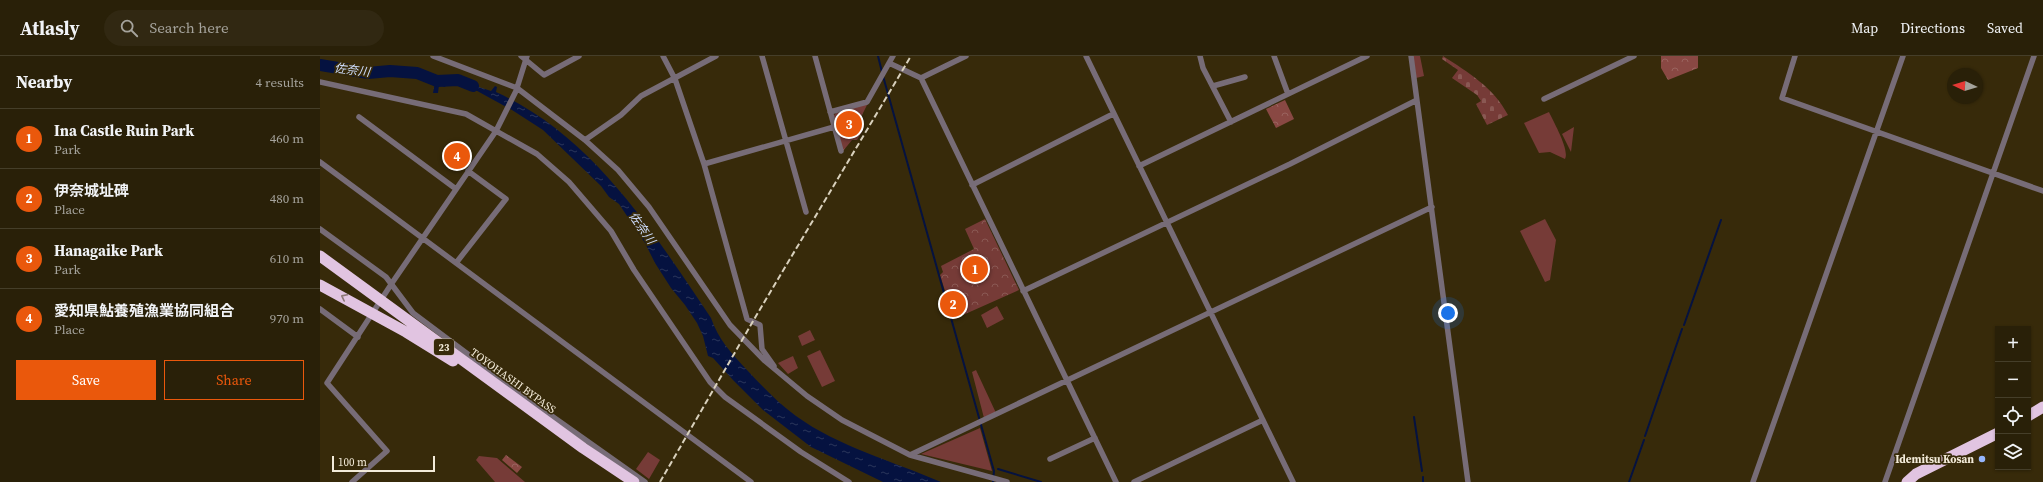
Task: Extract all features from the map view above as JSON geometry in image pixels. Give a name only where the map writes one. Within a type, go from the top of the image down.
[{"type":"highway","points":[[320,251],[373,303]]},
{"type":"highway","name":"TOYOHASHI BYPASS","points":[[320,256],[373,303],[634,482]]},
{"type":"highway","name":"TOYOHASHI BYPASS","points":[[320,263],[463,368],[626,482]]},
{"type":"highway","points":[[320,285],[373,303]]},
{"type":"highway","points":[[2031,414],[2043,407]]},
{"type":"highway","points":[[1907,482],[1916,474],[1996,434]]},
{"type":"street","points":[[433,56],[516,90],[585,140],[618,170],[649,207],[730,325],[765,361],[824,409],[870,436],[910,456],[1007,482]]},
{"type":"street","points":[[352,482],[387,451],[327,383],[392,283],[496,129],[516,90],[524,57],[544,75],[579,56]]},
{"type":"street","points":[[663,56],[675,79],[704,164],[747,318],[760,325],[762,349],[778,371]]},
{"type":"street","points":[[585,140],[621,115],[641,96],[716,56]]},
{"type":"street","points":[[762,56],[806,212]]},
{"type":"street","points":[[815,56],[841,151]]},
{"type":"street","points":[[830,112],[867,102],[893,56]]},
{"type":"street","points":[[921,78],[966,56]]},
{"type":"street","points":[[1086,56],[1292,482]]},
{"type":"street","points":[[1200,56],[1203,68],[1231,122]]},
{"type":"street","points":[[1274,56],[1288,94]]},
{"type":"street","points":[[1139,166],[1367,56]]},
{"type":"street","points":[[1411,56],[1416,101],[1432,207],[1446,328],[1468,482]]},
{"type":"street","points":[[1544,99],[1634,56]]},
{"type":"street","points":[[1795,56],[1782,98],[2043,191]]},
{"type":"street","points":[[1753,482],[1903,56]]},
{"type":"street","points":[[1885,482],[2034,56]]},
{"type":"street","points":[[889,63],[921,78],[1116,482]]},
{"type":"street","points":[[1213,86],[1244,77]]},
{"type":"street","points":[[320,82],[466,114],[496,129],[542,158],[568,182],[611,231],[638,276],[710,382],[725,397],[801,452],[849,482]]},
{"type":"street","points":[[1023,290],[1290,164],[1416,101]]},
{"type":"street","points":[[972,185],[1113,114]]},
{"type":"street","points":[[359,116],[456,189]]},
{"type":"street","points":[[704,164],[834,127]]},
{"type":"street","points":[[320,162],[751,482]]},
{"type":"street","points":[[456,263],[506,199],[468,171]]},
{"type":"street","points":[[910,456],[1068,382],[1432,207]]},
{"type":"street","points":[[320,229],[392,283],[414,313],[525,397],[645,482]]},
{"type":"street","points":[[320,309],[358,337]]},
{"type":"street","points":[[1134,482],[1263,420]]},
{"type":"street","points":[[1050,459],[1095,438]]},
{"type":"green space","points":[[1413,56],[1420,56],[1424,76],[1416,78]]},
{"type":"green space","points":[[1443,56],[1480,81],[1495,96],[1508,115],[1487,125],[1476,104],[1481,101],[1477,95],[1452,78],[1458,70],[1442,59]]},
{"type":"green space","points":[[1661,56],[1698,56],[1698,68],[1668,80],[1661,68]]},
{"type":"green space","points":[[1285,100],[1294,119],[1276,128],[1266,109]]},
{"type":"green space","points":[[865,104],[867,105],[861,117],[863,130],[857,140],[852,140],[843,151],[833,116],[836,113]]},
{"type":"green space","points":[[1549,112],[1563,143],[1566,155],[1565,159],[1550,152],[1539,153],[1524,123]]},
{"type":"green space","points":[[1574,127],[1571,152],[1562,134]]},
{"type":"green space","points":[[985,219],[1019,290],[954,319],[940,275],[943,272],[941,266],[974,249],[965,229]]},
{"type":"green space","points":[[1545,219],[1556,240],[1550,280],[1545,282],[1520,231]]},
{"type":"green space","points":[[997,306],[1004,319],[987,328],[981,315]]},
{"type":"green space","points":[[810,330],[815,340],[802,346],[798,336]]},
{"type":"green space","points":[[820,350],[835,381],[822,387],[807,356]]},
{"type":"green space","points":[[793,356],[798,368],[788,374],[778,363]]},
{"type":"green space","points":[[976,370],[996,413],[984,418],[972,372]]},
{"type":"green space","points":[[980,428],[992,471],[921,454]]},
{"type":"green space","points":[[648,452],[660,460],[649,479],[636,469]]},
{"type":"green space","points":[[506,455],[522,467],[517,473],[502,460]]},
{"type":"green space","points":[[479,456],[497,458],[525,482],[495,482],[476,460]]},
{"type":"water","points":[[443,75],[491,91],[495,86],[497,87],[496,92],[531,111],[563,134],[592,161],[618,190],[667,253],[711,318],[717,333],[731,352],[764,388],[789,411],[813,427],[848,445],[941,482],[883,482],[811,447],[763,410],[713,358],[708,356],[703,336],[697,323],[671,288],[655,263],[645,243],[619,204],[609,197],[601,186],[543,130],[512,110],[459,81],[449,80],[445,87],[439,85],[438,93],[433,93],[436,76],[442,78]]},
{"type":"water","points":[[852,112],[858,116],[855,126],[852,127],[847,121]]},
{"type":"waterway","points":[[878,56],[882,72]]},
{"type":"waterway","name":"佐奈川","points":[[320,65],[368,73],[390,71],[417,73],[437,81],[458,80],[473,86]]},
{"type":"waterway","points":[[883,76],[994,471],[993,482]]},
{"type":"waterway","points":[[1684,325],[1721,220]]},
{"type":"waterway","points":[[1645,436],[1682,329]]},
{"type":"waterway","points":[[1414,417],[1422,471]]},
{"type":"waterway","points":[[1629,482],[1644,440]]},
{"type":"waterway","points":[[998,469],[1041,482]]},
{"type":"waterway","points":[[1423,477],[1423,482]]},
{"type":"railway","points":[[660,482],[756,316],[911,56]]},
{"type":"place","name":"Hanagaike Park","points":[[849,124]]},
{"type":"place","name":"愛知県鮎養殖漁業協同組合","points":[[457,156]]},
{"type":"place","name":"Ina Castle Ruin Park","points":[[975,269]]},
{"type":"place","name":"伊奈城址碑","points":[[953,304]]},
{"type":"place","name":"Idemitsu Kosan","points":[[1982,459]]}]
